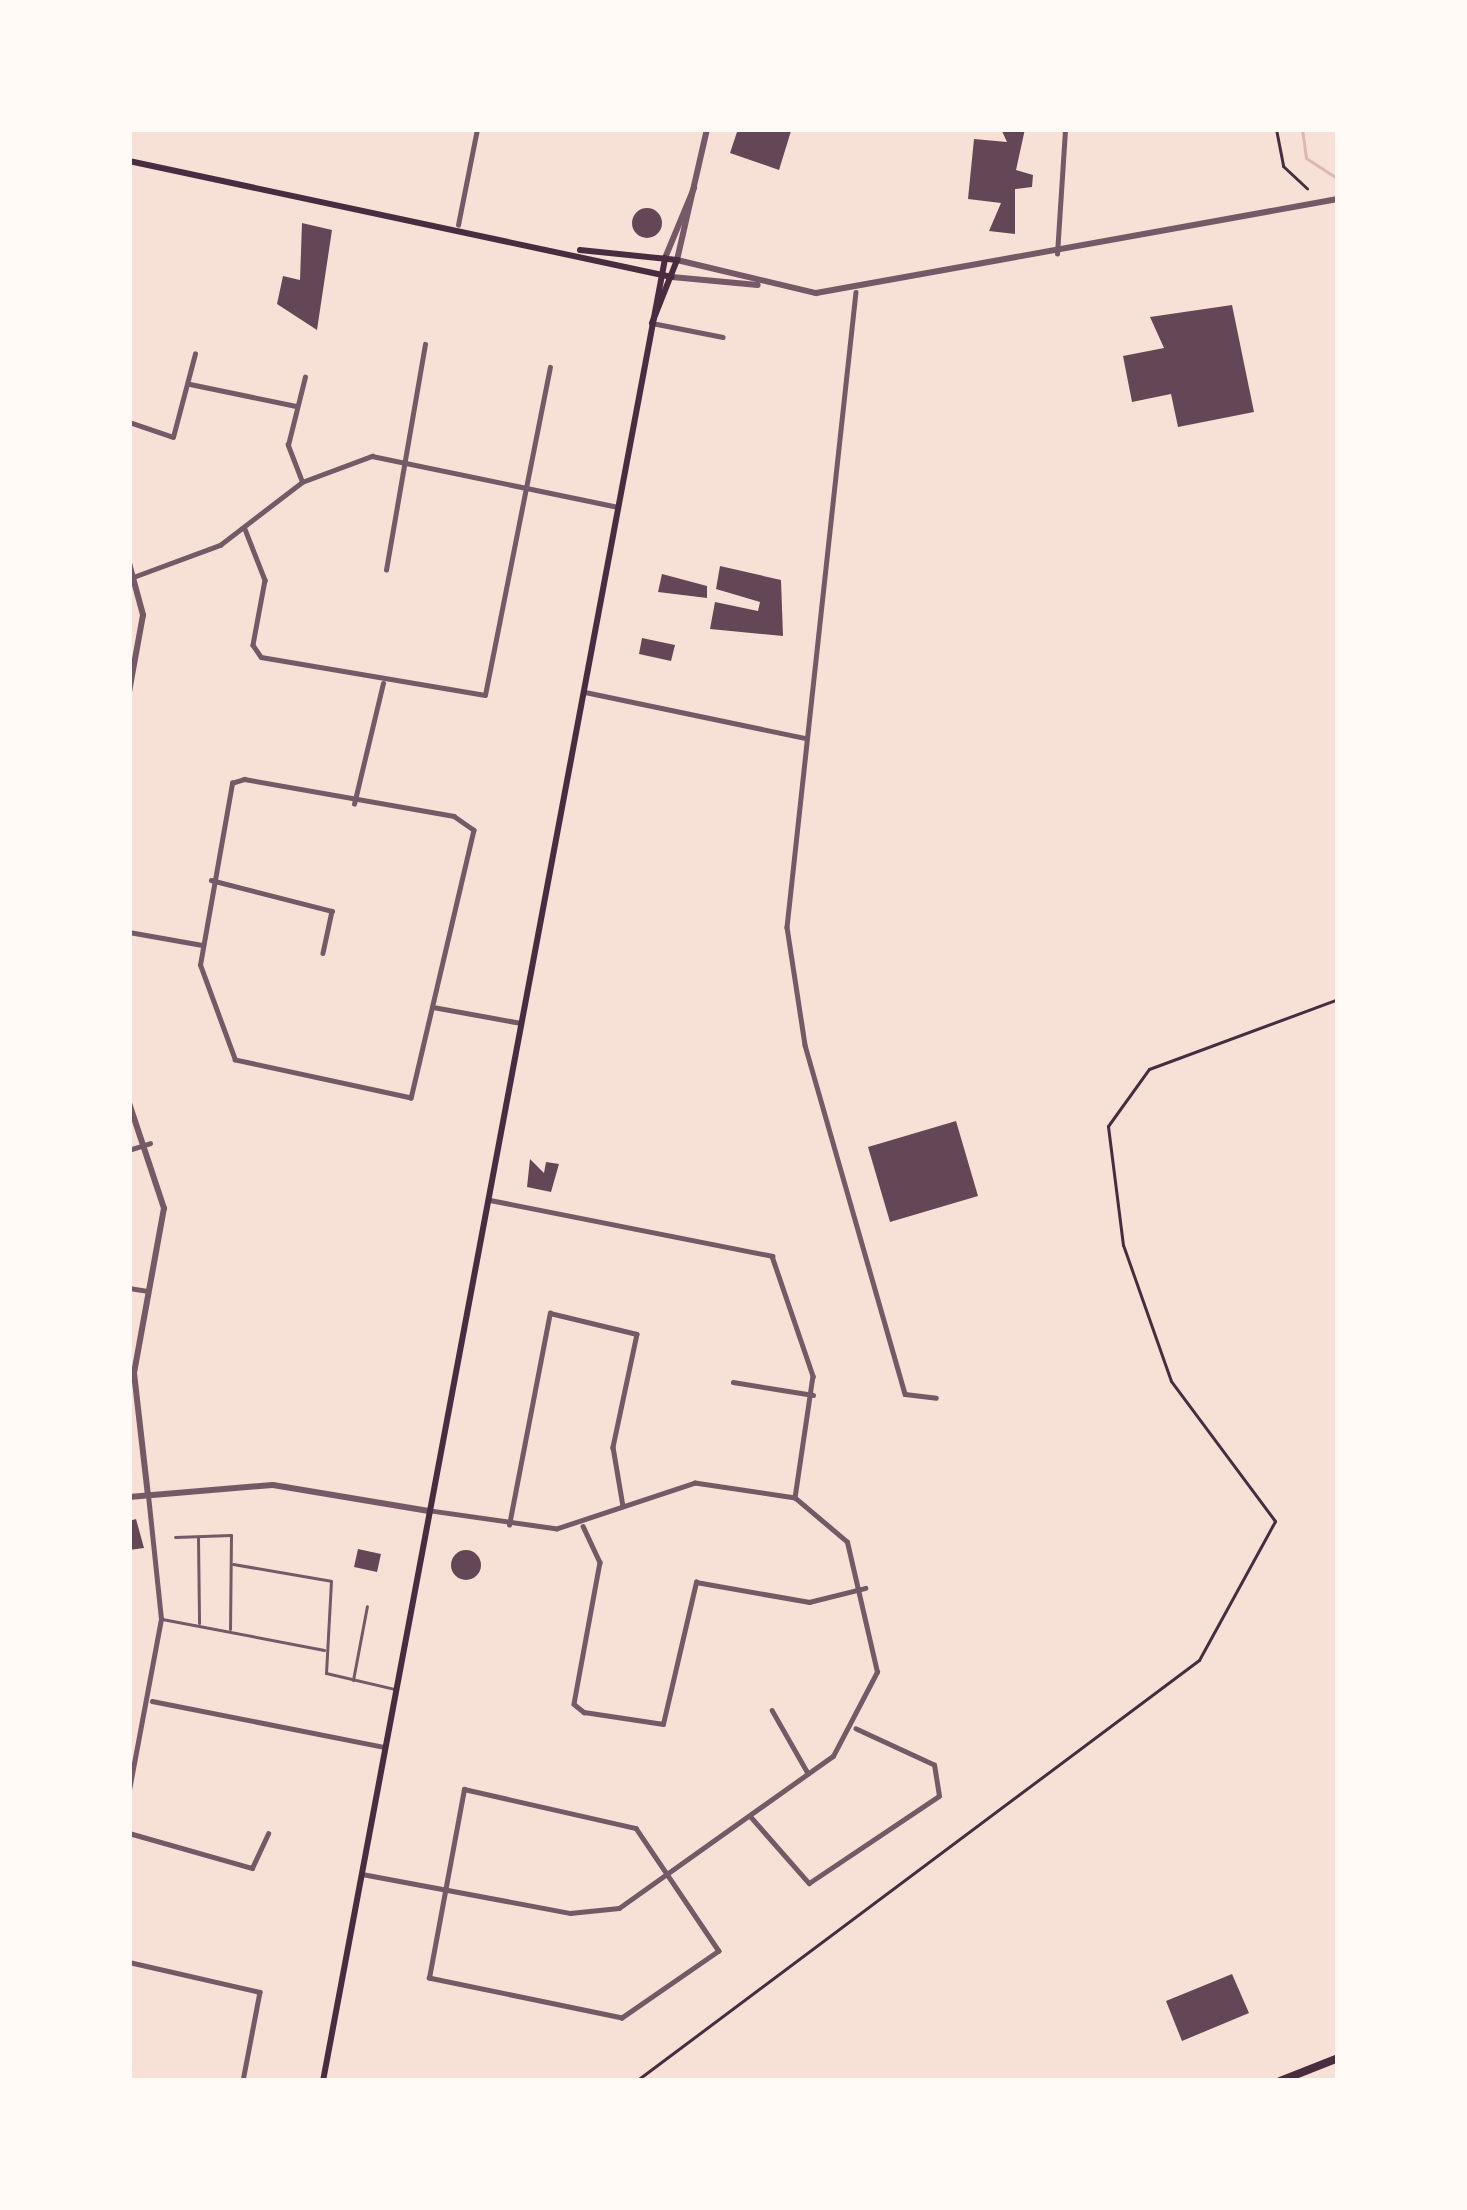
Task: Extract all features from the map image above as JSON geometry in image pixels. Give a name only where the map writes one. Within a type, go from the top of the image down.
[{"type":"main road","points":[[129,161],[580,250],[672,277]]},
{"type":"main road","points":[[580,250],[677,260],[652,323]]},
{"type":"main road","points":[[323,2081],[665,258]]},
{"type":"main road","points":[[1280,2081],[1338,2058]]},
{"type":"street","points":[[458,225],[477,129]]},
{"type":"street","points":[[707,129],[677,260],[758,285]]},
{"type":"street","points":[[1057,254],[1065,129]]},
{"type":"street","points":[[665,258],[694,188]]},
{"type":"street","points":[[672,277],[856,292],[1338,199]]},
{"type":"street","points":[[856,292],[787,927],[805,1045],[905,1394],[936,1398]]},
{"type":"street","points":[[652,323],[724,337]]},
{"type":"street","points":[[386,570],[412,460],[425,344]]},
{"type":"street","points":[[129,422],[172,437],[195,354]]},
{"type":"street","points":[[245,529],[265,580],[253,645],[261,657],[383,683],[485,694],[550,368]]},
{"type":"street","points":[[302,482],[288,445],[305,377]]},
{"type":"street","points":[[189,384],[296,406]]},
{"type":"street","points":[[136,576],[245,529],[302,482],[372,456],[412,460],[618,507]]},
{"type":"street","points":[[129,563],[143,615],[129,692]]},
{"type":"street","points":[[354,804],[383,683]]},
{"type":"street","points":[[585,692],[805,737]]},
{"type":"street","points":[[232,783],[354,804],[454,816],[474,830],[409,1100],[247,1069],[203,989],[202,945],[211,880],[232,783]]},
{"type":"street","points":[[211,880],[332,911],[323,953]]},
{"type":"street","points":[[129,932],[202,945]]},
{"type":"street","points":[[431,1006],[521,1023]]},
{"type":"street","points":[[129,1103],[150,1143],[164,1208],[134,1373],[160,1619],[152,1701],[129,1790]]},
{"type":"street","points":[[129,1150],[150,1143]]},
{"type":"street","points":[[488,1199],[772,1256],[813,1395],[795,1498]]},
{"type":"street","points":[[129,1288],[149,1292]]},
{"type":"street","points":[[509,1525],[550,1313],[637,1334],[613,1448],[623,1506]]},
{"type":"street","points":[[733,1382],[813,1395]]},
{"type":"street","points":[[129,1497],[273,1485],[509,1525],[582,1524],[695,1483],[795,1498],[842,1533],[865,1588],[877,1672],[856,1729],[808,1774],[751,1817],[672,1871],[597,1913],[362,1874]]},
{"type":"street","points":[[582,1524],[600,1562],[574,1704],[584,1712],[663,1724],[696,1582],[809,1602],[865,1588]]},
{"type":"street","points":[[152,1701],[386,1747]]},
{"type":"street","points":[[772,1710],[808,1774]]},
{"type":"street","points":[[751,1817],[809,1883],[939,1796],[934,1765],[856,1729]]},
{"type":"street","points":[[464,1790],[624,1822],[672,1871],[719,1951],[622,2018],[429,1978],[441,1888],[464,1790]]},
{"type":"street","points":[[129,1833],[252,1868],[268,1834]]},
{"type":"street","points":[[129,1962],[260,1992],[243,2081]]},
{"type":"lane","points":[[198,1535],[198,1624]]},
{"type":"lane","points":[[175,1538],[231,1535],[230,1631]]},
{"type":"lane","points":[[233,1564],[331,1581],[326,1672],[397,1689]]},
{"type":"lane","points":[[353,1680],[367,1606]]},
{"type":"lane","points":[[160,1619],[327,1651]]},
{"type":"path","points":[[1276,129],[1283,166],[1307,188]]},
{"type":"path","points":[[637,2081],[1138,1714],[1205,1651],[1275,1521],[1174,1388],[1131,1272],[1106,1140],[1127,1089],[1192,1049],[1338,999]]},
{"type":"path","points":[[1329,2081],[1338,2078]]},
{"type":"building","points":[[738,129],[791,131],[779,170],[730,153]]},
{"type":"building","points":[[1001,129],[1025,129],[1016,170],[1033,175],[1032,187],[1015,189],[1015,234],[989,231],[1001,203],[968,199],[974,139],[1007,142]]},
{"type":"building","points":[[647,208],[658,212],[662,223],[658,234],[647,238],[636,234],[632,223],[636,212]]},
{"type":"building","points":[[302,223],[332,230],[317,330],[277,304],[283,276],[300,280]]},
{"type":"building","points":[[1232,305],[1254,412],[1178,427],[1171,394],[1132,402],[1123,356],[1164,348],[1150,317]]},
{"type":"building","points":[[720,566],[781,580],[783,636],[710,629],[715,602],[758,611],[760,602],[716,589]]},
{"type":"building","points":[[662,574],[707,586],[707,598],[658,592]]},
{"type":"building","points":[[642,638],[675,645],[671,661],[639,654]]},
{"type":"building","points":[[956,1121],[978,1196],[890,1222],[868,1147]]},
{"type":"building","points":[[530,1159],[544,1173],[546,1162],[559,1164],[551,1192],[527,1187]]},
{"type":"building","points":[[136,1519],[144,1548],[129,1550],[129,1521]]},
{"type":"building","points":[[358,1549],[381,1554],[377,1572],[354,1567]]},
{"type":"building","points":[[466,1550],[481,1565],[466,1580],[451,1565]]},
{"type":"building","points":[[1232,1974],[1249,2013],[1182,2041],[1166,2001]]},
{"type":"waterway","points":[[1302,129],[1306,158],[1338,179]]}]
